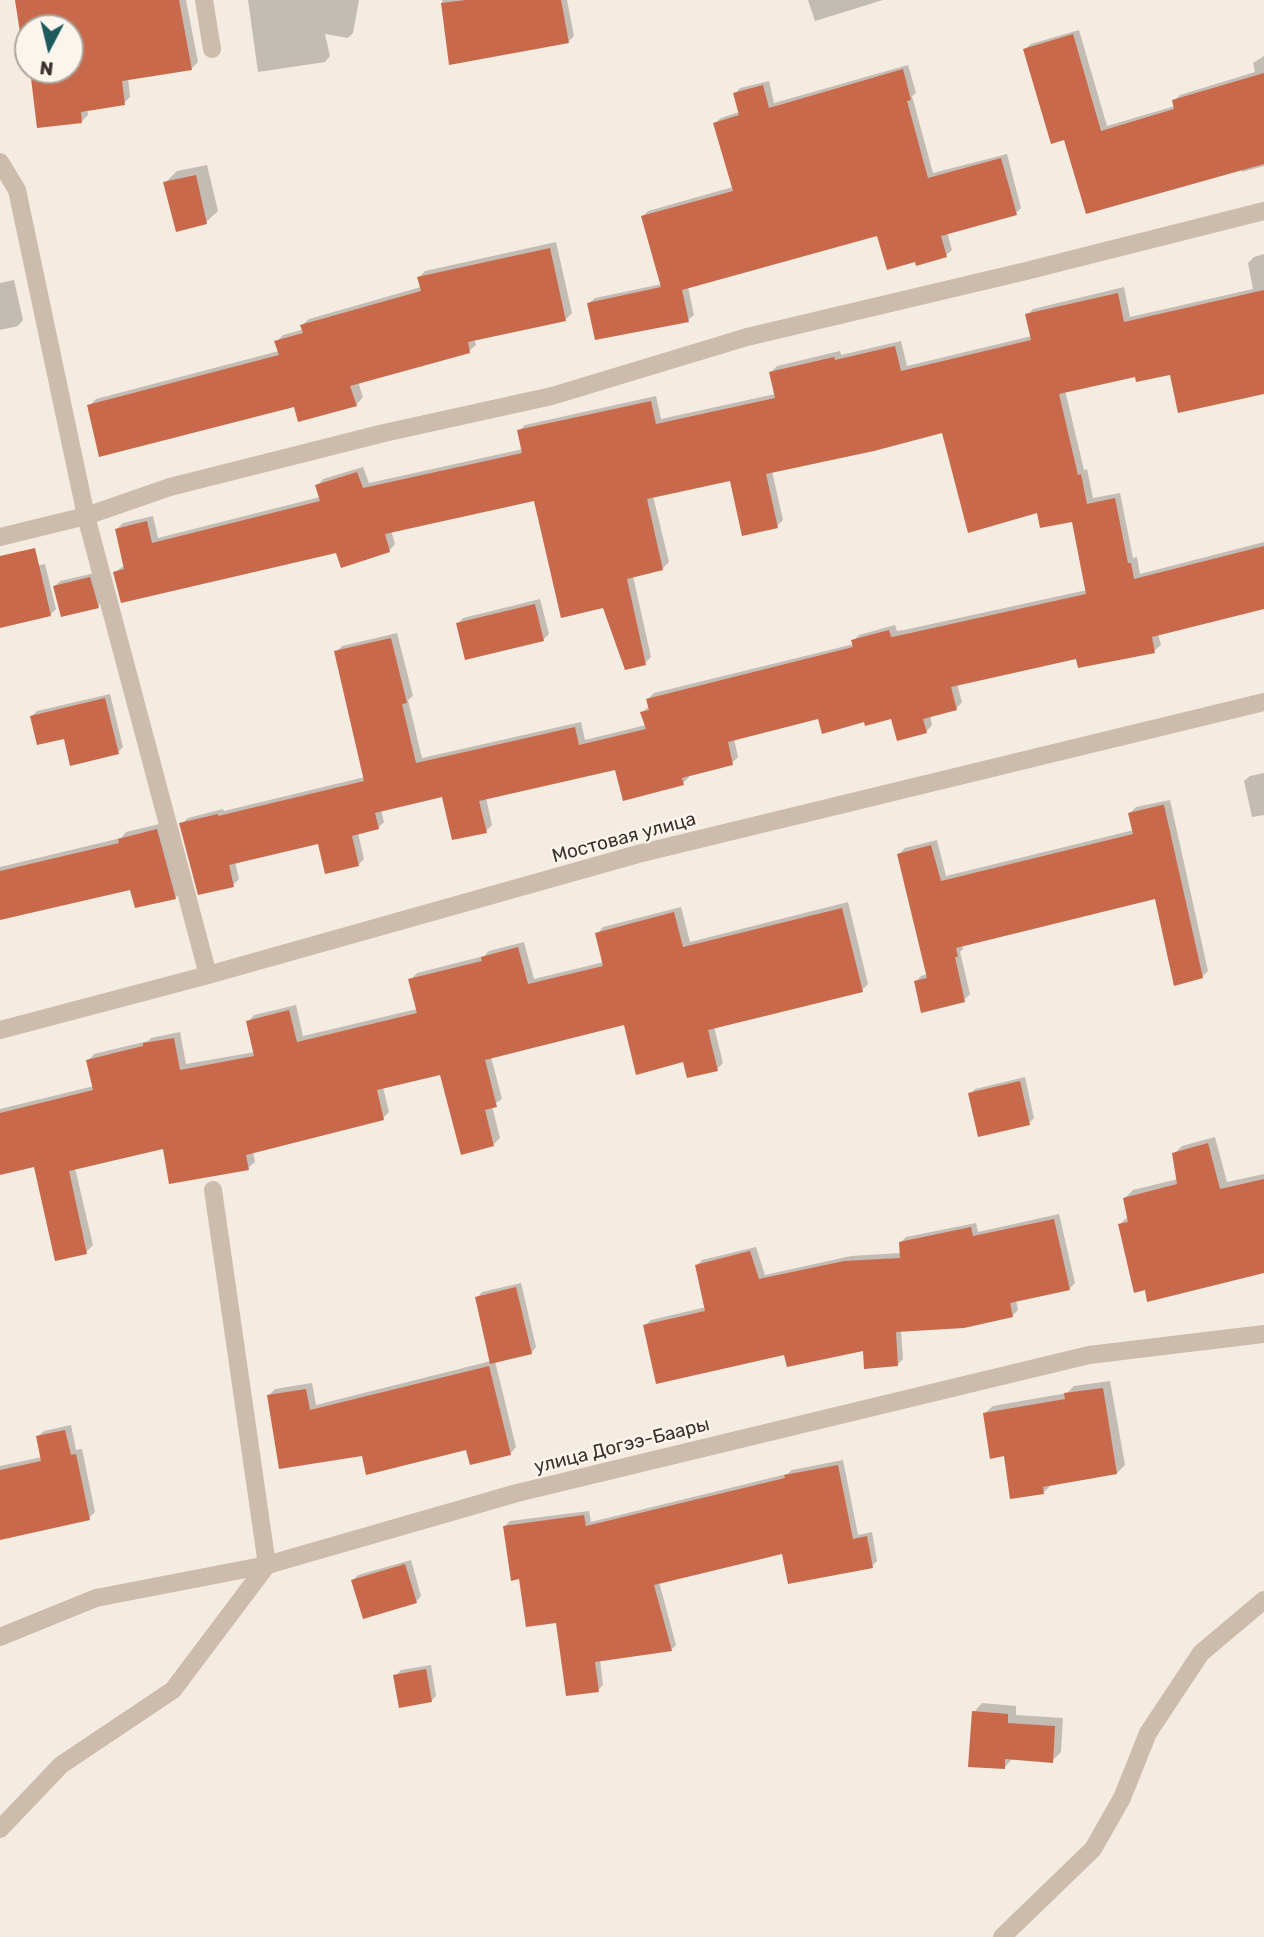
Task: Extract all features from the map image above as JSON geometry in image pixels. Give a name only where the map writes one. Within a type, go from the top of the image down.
[{"type":"street","points":[[204,0],[212,49]]},
{"type":"street","points":[[0,163],[17,190],[86,516],[208,975]]},
{"type":"street","points":[[0,537],[86,516],[170,487],[384,433],[552,396],[747,337],[1264,211]]},
{"type":"street","name":"Мостовая улица","points":[[0,1030],[638,855],[1264,702]]},
{"type":"street","points":[[0,1829],[61,1765],[173,1690],[267,1565],[213,1190]]},
{"type":"street","name":"улица Догээ-Баары","points":[[0,1637],[96,1598],[267,1565],[517,1493],[1089,1355],[1264,1334]]},
{"type":"street","points":[[1002,1937],[1093,1849],[1122,1798],[1147,1733],[1201,1653],[1264,1600]]},
{"type":"building","points":[[15,0],[179,0],[192,70],[122,81],[125,105],[81,112],[82,123],[37,128],[32,84],[84,84],[84,14],[17,14]]},
{"type":"building","points":[[466,0],[561,0],[569,43],[449,65],[441,3]]},
{"type":"building","points":[[1073,34],[1101,131],[1174,109],[1172,100],[1264,73],[1264,164],[1086,214],[1064,140],[1051,144],[1023,49]]},
{"type":"building","points":[[903,69],[911,100],[907,101],[928,178],[1001,158],[1017,215],[941,236],[947,257],[916,266],[915,262],[887,270],[877,236],[682,290],[689,322],[595,340],[587,303],[661,287],[641,216],[733,191],[713,123],[739,115],[733,93],[763,85],[769,108]]},
{"type":"building","points":[[196,175],[207,224],[176,232],[163,182]]},
{"type":"building","points":[[550,248],[566,321],[468,342],[470,353],[350,386],[357,406],[298,422],[294,407],[99,457],[87,405],[279,355],[274,341],[303,333],[300,325],[421,291],[417,277]]},
{"type":"building","points":[[1264,290],[1264,394],[1178,413],[1170,375],[1136,382],[1135,377],[1059,394],[1087,504],[1115,498],[1128,563],[1131,563],[1134,579],[1264,546],[1264,609],[1152,637],[1155,653],[1078,668],[1076,659],[951,687],[957,710],[923,719],[927,733],[897,741],[891,719],[865,726],[864,722],[822,734],[818,719],[728,742],[733,765],[682,778],[684,785],[623,801],[615,770],[479,801],[487,833],[452,840],[442,797],[375,813],[379,829],[352,836],[359,866],[325,874],[318,844],[229,865],[234,887],[198,895],[179,823],[364,781],[334,651],[391,638],[407,703],[402,704],[416,763],[575,727],[579,745],[646,729],[640,712],[649,710],[646,699],[853,647],[851,640],[889,630],[891,637],[897,636],[1086,594],[1072,522],[1040,528],[1037,513],[968,533],[942,433],[874,451],[766,474],[778,528],[742,536],[730,481],[647,499],[663,570],[627,579],[646,665],[625,670],[603,608],[561,618],[534,501],[385,534],[390,552],[341,568],[336,553],[121,603],[113,572],[124,569],[115,529],[147,521],[152,543],[320,501],[315,485],[357,472],[363,488],[522,453],[517,430],[651,401],[656,424],[775,398],[769,372],[834,357],[835,360],[895,346],[901,371],[1031,340],[1025,314],[1118,293],[1124,322]]},
{"type":"building","points":[[35,548],[51,616],[0,628],[0,556]]},
{"type":"building","points":[[90,577],[99,608],[61,617],[53,586]]},
{"type":"building","points":[[535,604],[544,641],[465,660],[456,623]]},
{"type":"building","points":[[105,698],[119,754],[70,766],[64,739],[37,745],[30,716]]},
{"type":"building","points":[[1164,805],[1203,978],[1174,986],[1155,899],[956,948],[958,957],[955,957],[965,1002],[921,1013],[914,981],[927,978],[897,854],[931,845],[941,881],[1133,834],[1128,813]]},
{"type":"building","points":[[157,829],[176,899],[135,908],[130,890],[0,920],[0,871],[119,843],[118,839]]},
{"type":"building","points":[[842,908],[863,992],[708,1030],[718,1071],[687,1078],[683,1062],[636,1075],[624,1025],[485,1060],[497,1107],[485,1110],[494,1146],[461,1155],[440,1075],[377,1090],[384,1120],[246,1155],[249,1170],[169,1184],[163,1149],[69,1171],[87,1254],[55,1261],[34,1167],[0,1175],[0,1113],[93,1090],[86,1060],[143,1046],[143,1043],[174,1038],[180,1070],[254,1056],[246,1021],[289,1010],[297,1042],[417,1013],[408,979],[482,961],[481,957],[518,947],[528,984],[603,966],[595,933],[674,912],[683,947]]},
{"type":"building","points":[[1020,1081],[1030,1125],[978,1137],[968,1093]]},
{"type":"building","points":[[1208,1143],[1220,1189],[1264,1179],[1264,1273],[1147,1302],[1145,1290],[1134,1293],[1118,1224],[1128,1222],[1123,1198],[1177,1184],[1172,1153]]},
{"type":"building","points":[[1054,1219],[1070,1290],[1010,1303],[1013,1317],[964,1328],[896,1332],[898,1366],[864,1369],[863,1351],[787,1367],[784,1355],[656,1384],[643,1325],[705,1311],[695,1265],[750,1251],[759,1279],[844,1261],[900,1258],[899,1242],[971,1227],[973,1236]]},
{"type":"building","points":[[516,1287],[532,1354],[490,1364],[475,1297]]},
{"type":"building","points":[[489,1366],[511,1455],[470,1465],[466,1450],[366,1475],[362,1456],[279,1469],[267,1395],[306,1389],[310,1410]]},
{"type":"building","points":[[1103,1388],[1117,1474],[1043,1487],[1044,1494],[1010,1499],[1004,1456],[990,1459],[983,1413],[1065,1399],[1064,1393]]},
{"type":"building","points":[[65,1430],[71,1455],[76,1454],[90,1520],[0,1540],[0,1470],[41,1461],[36,1436]]},
{"type":"building","points":[[838,1465],[853,1539],[867,1536],[873,1568],[788,1584],[782,1554],[654,1585],[672,1651],[595,1662],[599,1692],[566,1696],[556,1623],[526,1627],[519,1579],[511,1581],[503,1526],[584,1515],[586,1526],[785,1478],[784,1475]]},
{"type":"building","points":[[405,1564],[417,1603],[363,1619],[351,1580]]},
{"type":"building","points":[[426,1669],[432,1702],[399,1708],[393,1675]]},
{"type":"building","points":[[972,1711],[1008,1714],[1008,1723],[1055,1726],[1053,1763],[1005,1759],[1005,1769],[968,1767]]}]
